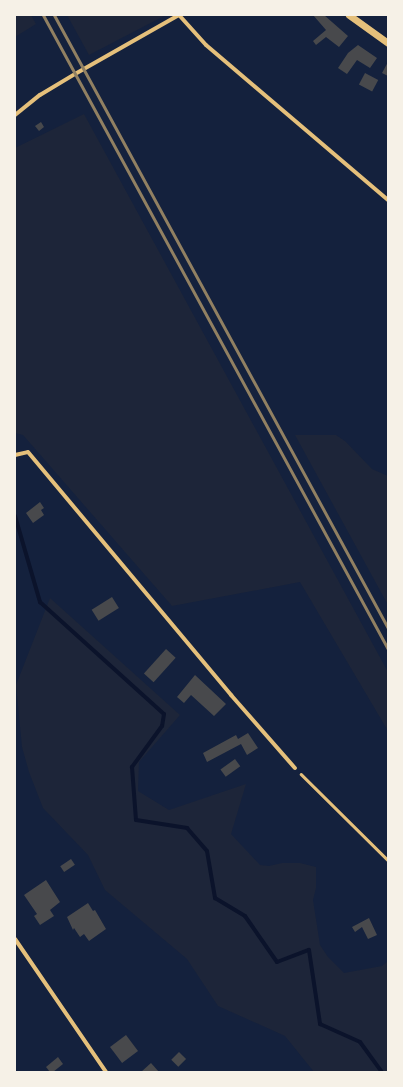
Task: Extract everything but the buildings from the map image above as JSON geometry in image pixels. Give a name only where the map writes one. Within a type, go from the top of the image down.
[{"type":"street","points":[[15,115],[40,96],[75,74],[179,15],[206,45],[388,200]]},
{"type":"street","points":[[349,15],[388,43]]},
{"type":"street","points":[[15,455],[28,452],[295,768]]},
{"type":"street","points":[[15,939],[106,1072]]},
{"type":"path","points":[[295,768],[388,860]]},
{"type":"shaded area","points":[[15,15],[31,15],[36,24],[15,37]]},
{"type":"shaded area","points":[[67,15],[166,15],[89,55]]},
{"type":"shaded area","points":[[84,114],[388,672],[388,731],[300,582],[172,606],[23,435],[15,433],[15,148]]},
{"type":"shaded area","points":[[295,435],[336,435],[345,441],[372,469],[388,476],[388,605]]},
{"type":"shaded area","points":[[50,598],[180,715],[139,762],[138,791],[169,810],[246,784],[231,834],[260,865],[269,866],[282,863],[300,863],[316,867],[316,888],[313,900],[320,945],[328,957],[344,973],[382,966],[388,961],[388,1072],[314,1072],[285,1036],[218,1006],[187,959],[105,890],[88,855],[43,808],[29,772],[22,747],[16,685]]},
{"type":"waterway","points":[[15,516],[40,602],[164,714],[162,726],[132,767],[136,820],[187,828],[207,851],[215,898],[245,916],[277,962],[309,950],[320,1024],[360,1042],[382,1072]]},
{"type":"railway","points":[[43,15],[388,649]]},
{"type":"railway","points":[[54,15],[388,628]]}]
